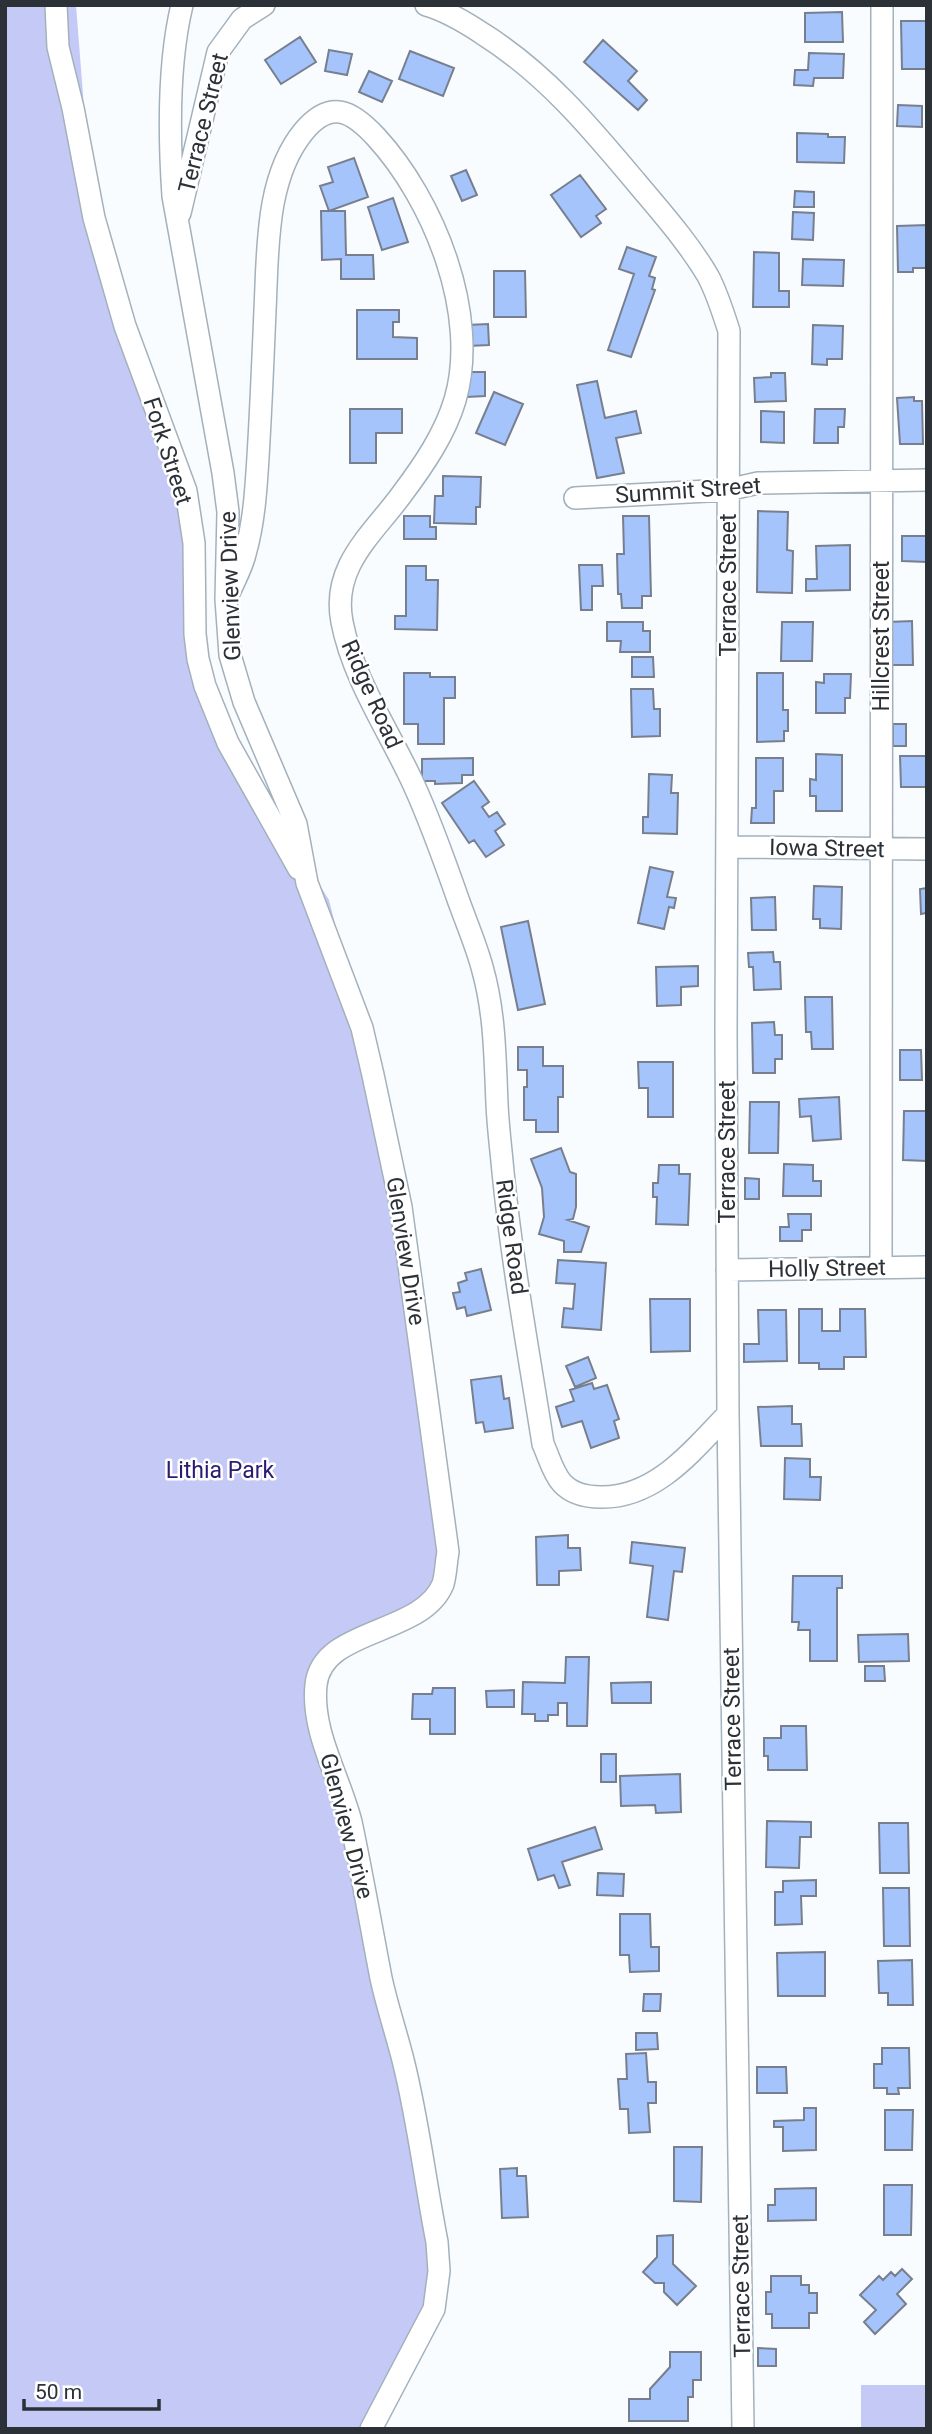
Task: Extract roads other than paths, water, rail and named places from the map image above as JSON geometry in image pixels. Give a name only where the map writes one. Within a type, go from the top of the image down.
[{"type":"street","name":"Fork Street","points":[[57,5],[58,47],[73,108],[94,218],[125,326],[186,491],[194,543],[197,646],[205,687],[228,743],[307,883]]},
{"type":"street","name":"Glenview Drive","points":[[181,5],[173,57],[173,196],[179,217],[225,486],[228,512],[226,599],[230,656],[235,677],[296,824],[307,883],[362,1028],[401,1207],[448,1552],[443,1584],[429,1604],[403,1621],[342,1648],[327,1660],[320,1670],[316,1685],[320,1724],[348,1811],[368,1898],[382,1980],[403,2060],[437,2242],[439,2271],[434,2309],[371,2429]]},
{"type":"street","name":"Terrace Street","points":[[179,217],[218,52],[242,19],[264,5]]},
{"type":"street","name":"Terrace Street","points":[[426,5],[467,23],[512,52],[536,72],[603,143],[662,213],[708,277],[720,302],[729,331],[727,1270],[743,2429]]},
{"type":"street","name":"Hillcrest Street","points":[[881,1267],[882,5]]},
{"type":"street","name":"Ridge Road","points":[[226,599],[244,558],[252,521],[260,430],[267,272],[278,181],[286,158],[312,121],[332,111],[352,115],[361,121],[394,157],[428,214],[457,300],[461,327],[461,359],[454,404],[439,438],[401,496],[355,551],[344,578],[340,606],[342,622],[353,661],[414,784],[436,838],[483,969],[492,1020],[497,1111],[509,1224],[543,1444],[555,1472],[563,1484],[576,1494],[615,1498],[652,1484],[684,1461],[728,1414]]},
{"type":"street","name":"Summit Street","points":[[575,498],[727,490],[758,483],[927,480]]},
{"type":"street","name":"Iowa Street","points":[[727,847],[927,849]]},
{"type":"street","name":"Holly Street","points":[[727,1270],[927,1267]]},
{"type":"park label","name":"Lithia Park","points":[[220,1470]]}]
